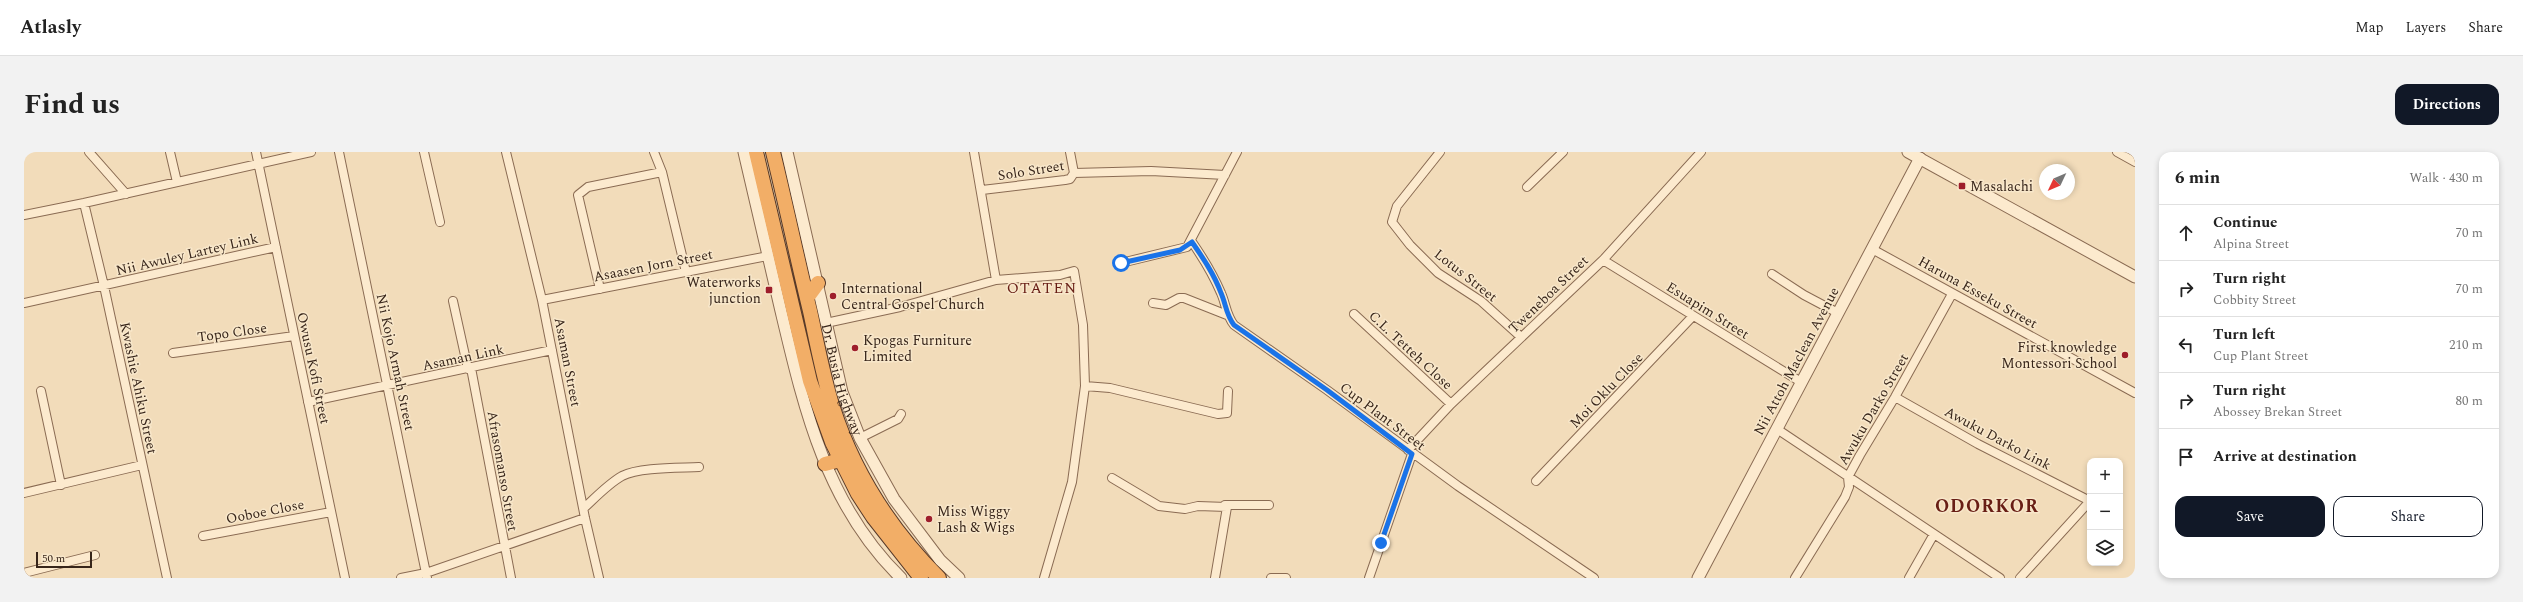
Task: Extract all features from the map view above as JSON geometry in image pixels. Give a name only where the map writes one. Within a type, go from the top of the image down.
[{"type":"highway","name":"Dr. Busia Highway","points":[[756,152],[810,381],[840,460],[876,521],[921,578]]},
{"type":"highway","name":"Dr. Busia Highway","points":[[773,152],[833,407],[858,469],[895,529],[938,578]]},
{"type":"highway","points":[[807,298],[818,283]]},
{"type":"highway","points":[[825,464],[840,460]]},
{"type":"street","points":[[89,152],[126,194]]},
{"type":"street","points":[[170,152],[177,182]]},
{"type":"street","name":"Owusu Kofi Street","points":[[256,152],[345,578]]},
{"type":"street","points":[[24,215],[126,194],[312,152]]},
{"type":"street","name":"Nii Kojo Armah Street","points":[[339,152],[426,575]]},
{"type":"street","points":[[424,152],[440,222]]},
{"type":"street","name":"Asaman Street","points":[[506,152],[542,300],[585,518],[599,578]]},
{"type":"street","points":[[654,152],[662,172],[686,272]]},
{"type":"street","points":[[744,152],[800,389],[816,442],[825,464],[844,500],[866,536],[901,578]]},
{"type":"street","name":"Dr. Busia Highway","points":[[787,152],[842,392],[860,438],[894,499],[940,560],[959,578]]},
{"type":"street","points":[[974,152],[982,190],[996,280]]},
{"type":"street","points":[[1070,152],[1074,173]]},
{"type":"street","points":[[1121,263],[1180,250],[1192,242],[1237,152]]},
{"type":"street","name":"Lotus Street","points":[[1440,152],[1397,206],[1392,222],[1410,245],[1438,273],[1481,301],[1522,337]]},
{"type":"street","points":[[1527,187],[1563,152]]},
{"type":"street","name":"Tweneboa Street","points":[[1410,452],[1452,404],[1603,260],[1701,152]]},
{"type":"street","points":[[1908,152],[2135,277]]},
{"type":"street","points":[[2117,152],[2135,162]]},
{"type":"street","name":"Nii Attoh Maclean Avenue","points":[[1698,578],[1920,158]]},
{"type":"street","points":[[600,289],[578,195],[588,187],[662,172]]},
{"type":"street","name":"Solo Street","points":[[982,190],[1065,180],[1070,179],[1074,173],[1151,172],[1225,175]]},
{"type":"street","name":"Kwashie Ahiku Street","points":[[84,203],[104,286],[167,578]]},
{"type":"street","points":[[1192,242],[1215,279],[1227,315]]},
{"type":"street","name":"Nii Awuley Lartey Link","points":[[24,303],[276,247]]},
{"type":"street","name":"Haruna Esseku Street","points":[[1872,248],[1952,294],[2135,393]]},
{"type":"street","name":"Asaasen Jorn Street","points":[[542,300],[768,256]]},
{"type":"street","name":"Esuapim Street","points":[[1603,260],[1801,382]]},
{"type":"street","points":[[826,323],[900,307],[984,285],[996,280],[1060,275],[1074,271],[1083,325],[1086,386],[1072,482],[1044,578]]},
{"type":"street","points":[[1772,274],[1804,295],[1838,313]]},
{"type":"street","name":"Awuku Darko Street","points":[[1795,578],[1845,497],[1849,487],[1848,477],[1896,397],[1952,294]]},
{"type":"street","name":"Cup Plant Street","points":[[1153,303],[1166,305],[1179,298],[1184,298],[1227,315],[1237,328],[1327,390],[1410,452],[1594,578]]},
{"type":"street","name":"Afrasomanso Street","points":[[453,301],[470,369],[503,545],[511,578]]},
{"type":"street","name":"C.L. Tetteh Close","points":[[1354,314],[1452,404]]},
{"type":"street","name":"Moi Oklu Close","points":[[1536,481],[1693,316]]},
{"type":"street","name":"Topo Close","points":[[173,353],[294,336]]},
{"type":"street","name":"Asaman Link","points":[[308,402],[470,369],[552,350]]},
{"type":"street","points":[[1086,386],[1110,388],[1218,414],[1227,413],[1228,391]]},
{"type":"street","points":[[41,391],[61,484]]},
{"type":"street","name":"Awuku Darko Link","points":[[1896,397],[1978,444],[2087,499]]},
{"type":"street","points":[[860,438],[898,419],[901,414]]},
{"type":"street","points":[[1777,429],[2000,578]]},
{"type":"street","points":[[1369,578],[1410,452]]},
{"type":"street","points":[[24,493],[142,465]]},
{"type":"street","points":[[584,508],[622,476],[674,468],[699,467]]},
{"type":"street","points":[[1112,478],[1160,506],[1185,509],[1198,506],[1269,505]]},
{"type":"street","name":"Awuku Darko Link","points":[[2020,578],[2087,504]]},
{"type":"street","points":[[1215,578],[1228,510],[1225,506]]},
{"type":"street","name":"Ooboe Close","points":[[204,536],[331,512]]},
{"type":"street","points":[[401,578],[426,575],[503,545],[585,518]]},
{"type":"street","points":[[1909,578],[1934,534]]},
{"type":"street","points":[[24,572],[96,555]]},
{"type":"street","points":[[1271,578],[1286,578]]},
{"type":"place","name":"Masalachi","points":[[1962,186]]},
{"type":"place","name":"Waterworks junction","points":[[769,290]]},
{"type":"place","name":"International Central Gospel Church","points":[[833,296]]},
{"type":"place","name":"Kpogas Furniture Limited","points":[[855,348]]},
{"type":"place","name":"First knowledge Montessori School","points":[[2125,355]]},
{"type":"place","name":"Miss Wiggy Lash & Wigs","points":[[929,519]]},
{"type":"district","name":"OTATEN","points":[[1042,288]]},
{"type":"district","name":"ODORKOR","points":[[1987,506]]},
{"type":"route","points":[[1121,263],[1149,256],[1171,253],[1187,248],[1192,242],[1215,279],[1222,294],[1227,315],[1237,328],[1327,390],[1412,454],[1381,543]]}]
